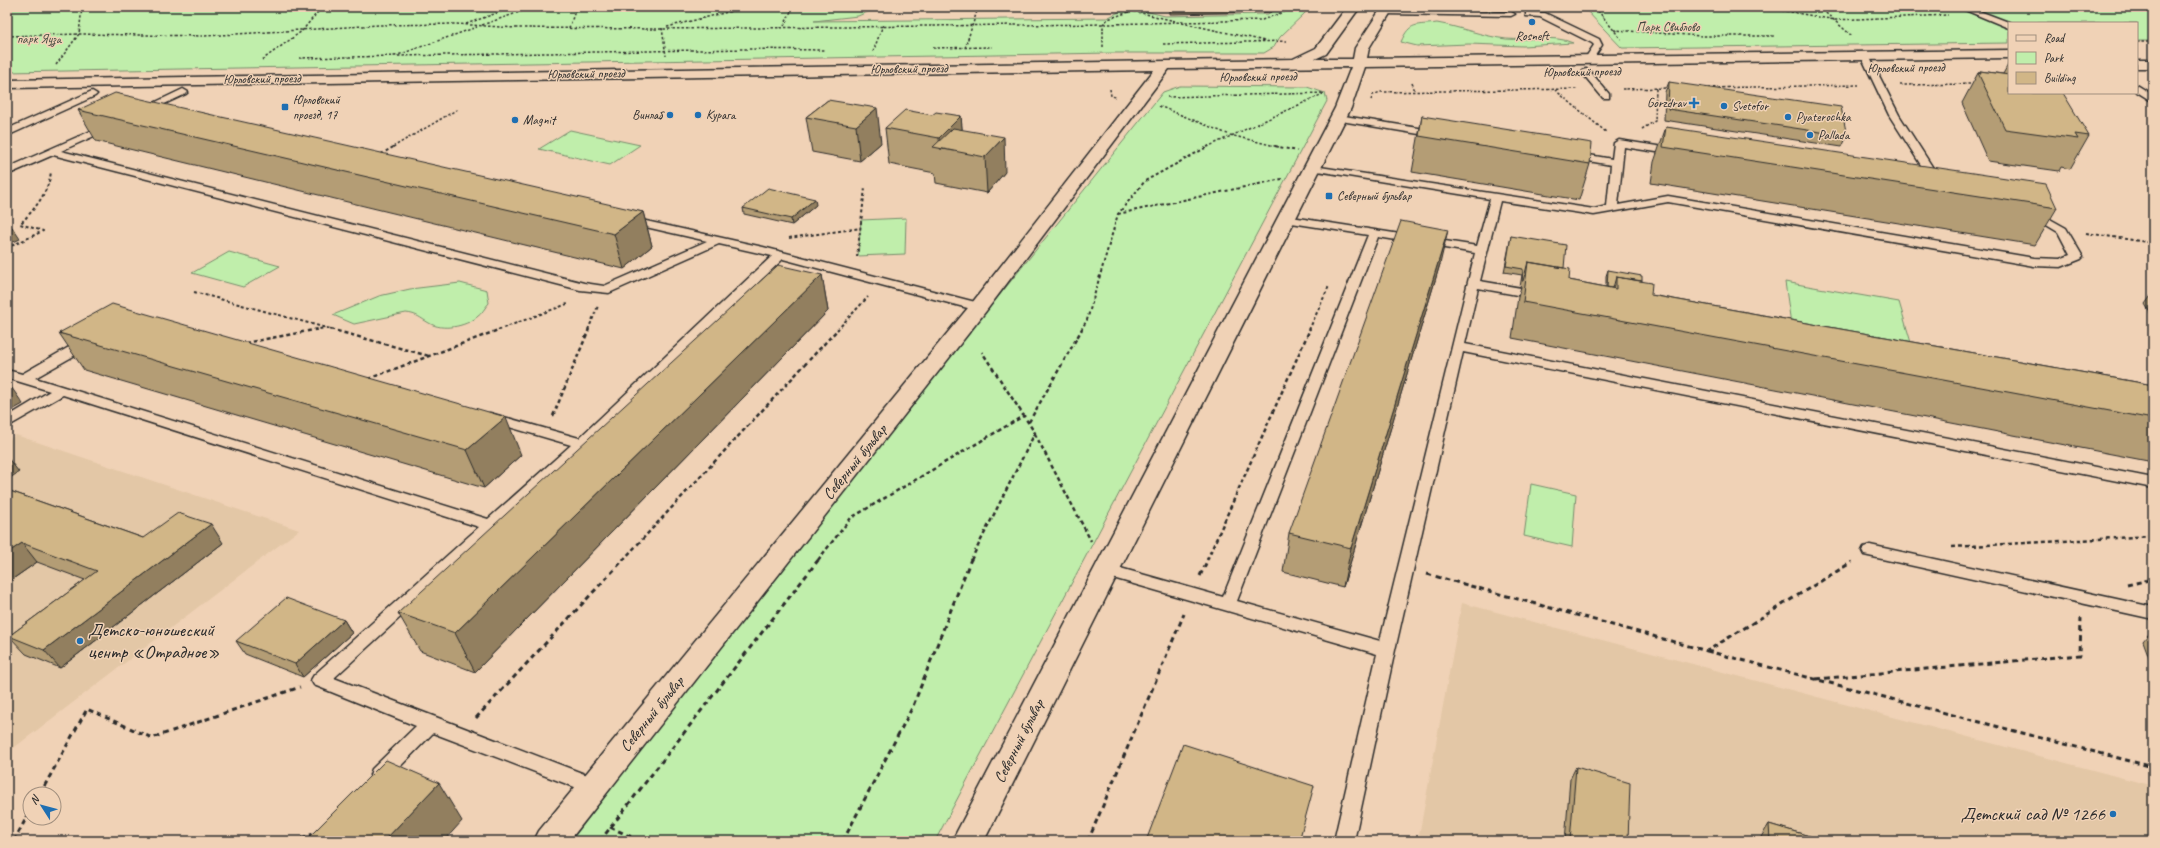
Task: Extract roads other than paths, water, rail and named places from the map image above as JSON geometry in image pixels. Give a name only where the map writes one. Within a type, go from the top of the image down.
[{"type":"main road","points":[[1292,63],[1321,51],[1354,7]]},
{"type":"main road","name":"Северный бульвар","points":[[968,841],[1312,165],[1338,118],[1358,69],[1362,48],[1387,10]]},
{"type":"main road","points":[[2138,52],[2153,52]]},
{"type":"main road","name":"Юрловский проезд","points":[[7,96],[1358,69],[1868,62],[2008,54]]},
{"type":"main road","name":"Юрловский проезд","points":[[1868,62],[2008,66]]},
{"type":"main road","name":"Юрловский проезд","points":[[7,84],[1160,73],[1292,63],[1358,69]]},
{"type":"main road","points":[[2138,64],[2153,64]]},
{"type":"main road","name":"Северный бульвар","points":[[550,841],[979,307],[1160,73]]},
{"type":"lane","points":[[1962,7],[2008,25]]},
{"type":"lane","points":[[1387,10],[1510,14]]},
{"type":"lane","points":[[1529,14],[1542,15],[1596,40],[1598,45],[1587,66],[1599,89],[1606,96]]},
{"type":"lane","points":[[1868,62],[1894,115],[1943,191]]},
{"type":"lane","points":[[2138,89],[2152,96]]},
{"type":"lane","points":[[155,115],[137,113],[183,92]]},
{"type":"lane","points":[[7,133],[92,94]]},
{"type":"lane","points":[[1338,118],[1446,135]]},
{"type":"lane","points":[[7,172],[120,121]]},
{"type":"lane","points":[[7,124],[29,123]]},
{"type":"lane","points":[[1612,208],[1620,143],[1690,155]]},
{"type":"lane","points":[[52,152],[584,287],[605,290],[718,240]]},
{"type":"lane","points":[[1563,154],[1618,162]]},
{"type":"lane","points":[[1312,165],[1496,197],[1594,212],[1668,199],[2034,262],[2061,263],[2077,257],[2062,230],[2033,212],[2017,209]]},
{"type":"lane","points":[[1344,841],[1405,568],[1481,250],[1496,197]]},
{"type":"lane","points":[[617,218],[763,250],[979,307]]},
{"type":"lane","points":[[1285,218],[1374,234],[1481,250]]},
{"type":"lane","points":[[1228,604],[1374,234]]},
{"type":"lane","points":[[593,786],[459,736],[320,680],[582,443],[780,255]]},
{"type":"lane","points":[[1473,283],[1551,298]]},
{"type":"lane","points":[[23,379],[96,337]]},
{"type":"lane","points":[[1459,347],[2153,483]]},
{"type":"lane","points":[[7,374],[492,526]]},
{"type":"lane","points":[[7,423],[62,390]]},
{"type":"lane","points":[[477,414],[582,443]]},
{"type":"lane","points":[[1870,551],[2153,613]]},
{"type":"lane","points":[[1106,570],[1386,650]]},
{"type":"lane","points":[[369,786],[430,724]]},
{"type":"place","name":"Rosneft","points":[[1532,22]]},
{"type":"place","name":"Gorzdrav","points":[[1694,103]]},
{"type":"place","name":"Svetofor","points":[[1724,106]]},
{"type":"place","name":"Юрловский проезд, 17","points":[[285,107]]},
{"type":"place","name":"Винлаб","points":[[670,115]]},
{"type":"place","name":"Курага","points":[[698,115]]},
{"type":"place","name":"Pyaterochka","points":[[1788,117]]},
{"type":"place","name":"Magnit","points":[[515,120]]},
{"type":"place","name":"Pallada","points":[[1810,135]]},
{"type":"place","name":"Северный бульвар","points":[[1329,196]]},
{"type":"place","name":"Детско-юношеский центр «Отрадное»","points":[[80,641]]},
{"type":"place","name":"Детский сад № 1266","points":[[2113,814]]},
{"type":"park label","name":"Парк Свиблово","points":[[1668,27]]},
{"type":"park label","name":"парк Яуза","points":[[39,39]]}]
